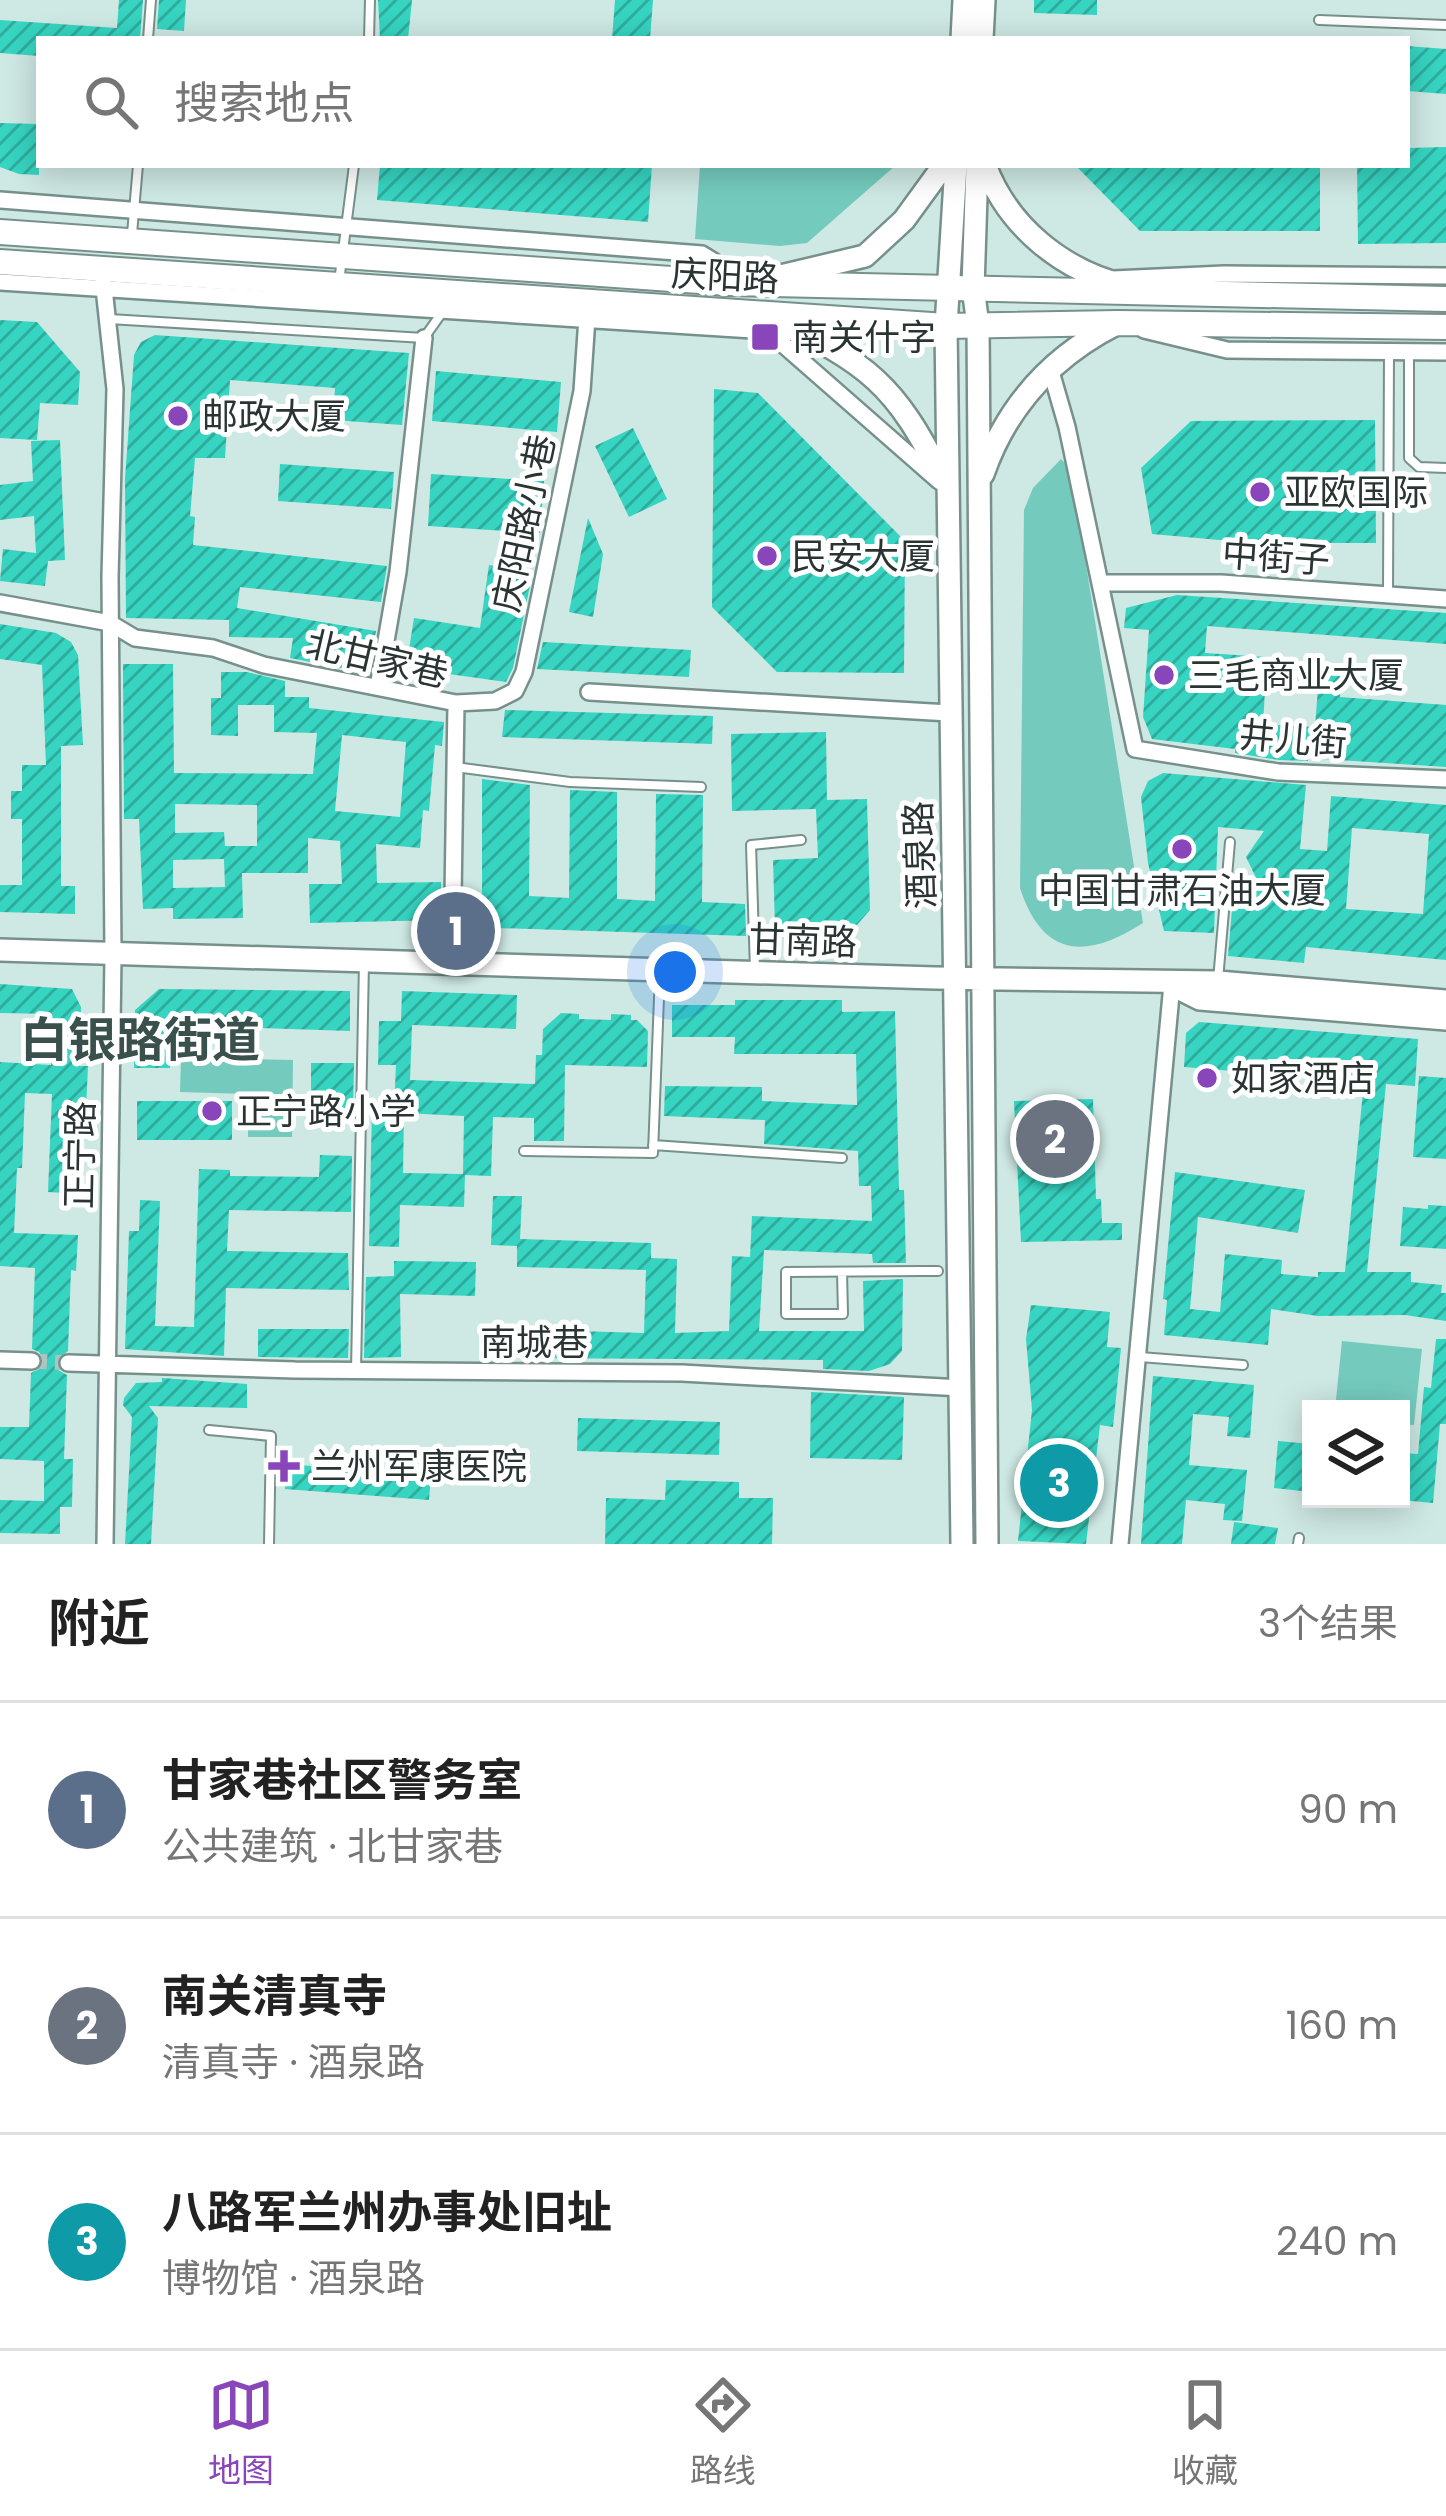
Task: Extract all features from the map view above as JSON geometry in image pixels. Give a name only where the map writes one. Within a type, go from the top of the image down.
[{"type":"main road","points":[[962,36],[964,0]]},
{"type":"main road","points":[[982,36],[984,0]]},
{"type":"main road","points":[[749,284],[865,256],[904,220],[942,168]]},
{"type":"main road","name":"酒泉路","points":[[956,168],[946,326],[962,1544]]},
{"type":"main road","name":"酒泉路","points":[[981,168],[973,288],[978,326],[987,1544]]},
{"type":"main road","points":[[983,168],[994,190],[1030,233],[1072,267],[1101,280],[1168,295]]},
{"type":"main road","name":"庆阳路","points":[[0,232],[749,284],[1446,299]]},
{"type":"main road","name":"庆阳路","points":[[0,262],[104,280],[339,286],[445,303],[768,324],[1446,327]]},
{"type":"main road","points":[[978,492],[1006,423],[1050,368],[1086,339],[1118,323]]},
{"type":"main road","points":[[768,324],[804,333],[882,382],[913,423],[947,488]]},
{"type":"main road","name":"甘南路","points":[[0,950],[1218,982],[1446,1001]]},
{"type":"main road","name":"甘南路","points":[[1172,984],[1199,999],[1446,1019]]},
{"type":"street","points":[[0,200],[702,254],[749,284]]},
{"type":"street","points":[[1101,280],[1224,274],[1446,276]]},
{"type":"street","points":[[0,282],[104,280],[445,303]]},
{"type":"street","name":"正宁路","points":[[104,280],[115,388],[105,1544]]},
{"type":"street","name":"庆阳路小巷","points":[[456,703],[495,701],[515,691],[524,671],[582,391],[588,311]]},
{"type":"street","points":[[1118,323],[1227,350],[1446,352]]},
{"type":"street","points":[[768,324],[947,488]]},
{"type":"street","points":[[378,688],[398,572],[424,338]]},
{"type":"street","points":[[1050,368],[1101,584]]},
{"type":"street","name":"中街子","points":[[1101,584],[1221,583],[1446,599]]},
{"type":"street","name":"井儿街","points":[[1101,584],[1135,748],[1278,772],[1446,779]]},
{"type":"street","points":[[0,603],[110,622]]},
{"type":"street","name":"北甘家巷","points":[[110,622],[135,638],[213,648],[264,664],[456,703],[452,962]]},
{"type":"street","points":[[589,692],[949,713]]},
{"type":"street","points":[[1120,1544],[1172,984]]},
{"type":"street","points":[[0,1360],[32,1360]]},
{"type":"street","name":"南城巷","points":[[68,1363],[682,1373],[962,1388]]},
{"type":"lane","points":[[148,36],[152,0]]},
{"type":"lane","points":[[368,36],[370,0]]},
{"type":"lane","points":[[1318,20],[1446,25]]},
{"type":"lane","points":[[132,242],[138,168]]},
{"type":"lane","points":[[339,286],[354,168]]},
{"type":"lane","points":[[107,319],[424,338],[445,303]]},
{"type":"lane","points":[[1388,595],[1390,351]]},
{"type":"lane","points":[[1409,352],[1408,458],[1419,467],[1446,468]]},
{"type":"lane","points":[[453,766],[570,782],[701,788]]},
{"type":"lane","points":[[755,971],[752,844],[801,840]]},
{"type":"lane","points":[[1218,982],[1230,842]]},
{"type":"lane","points":[[356,1371],[364,961]]},
{"type":"lane","points":[[524,1151],[653,1153],[660,969]]},
{"type":"lane","points":[[653,1145],[842,1158]]},
{"type":"lane","points":[[842,1272],[843,1313],[787,1314],[786,1272],[938,1271]]},
{"type":"lane","points":[[1138,1356],[1243,1365]]},
{"type":"lane","points":[[209,1430],[272,1436],[269,1544]]},
{"type":"green space","points":[[700,168],[893,168],[807,243],[780,246],[695,239]]},
{"type":"green space","points":[[1061,459],[1071,470],[1143,923],[1123,935],[1086,946],[1054,940],[1041,928],[1020,888],[1024,510],[1033,488]]},
{"type":"green space","points":[[181,1058],[293,1060],[292,1137],[248,1137],[248,1094],[180,1092]]},
{"type":"green space","points":[[1342,1341],[1422,1349],[1414,1425],[1410,1425],[1410,1400],[1336,1400]]},
{"type":"building","points":[[119,0],[143,0],[140,36],[36,36],[36,56],[0,53],[0,20],[117,28]]},
{"type":"building","points":[[159,0],[186,0],[184,31],[157,29]]},
{"type":"building","points":[[378,0],[412,0],[408,36],[380,36]]},
{"type":"building","points":[[615,0],[653,0],[650,36],[612,36]]},
{"type":"building","points":[[1034,0],[1097,0],[1097,15],[1034,13]]},
{"type":"building","points":[[1410,46],[1446,49],[1446,94],[1410,91]]},
{"type":"building","points":[[0,123],[36,124],[39,175],[0,167]]},
{"type":"building","points":[[1446,147],[1446,243],[1358,244],[1357,168],[1410,168],[1410,148]]},
{"type":"building","points":[[380,168],[652,168],[648,222],[377,200]]},
{"type":"building","points":[[1078,168],[1320,168],[1320,231],[1140,231]]},
{"type":"building","points":[[0,320],[37,322],[80,372],[78,405],[40,403],[37,440],[0,438]]},
{"type":"building","points":[[155,335],[409,353],[402,425],[333,420],[335,388],[230,380],[225,458],[195,458],[190,516],[195,517],[193,545],[387,566],[381,602],[240,587],[237,608],[376,631],[368,673],[290,658],[293,638],[229,637],[229,620],[126,618],[125,479],[134,355],[141,342]]},
{"type":"building","points":[[436,371],[561,382],[557,432],[432,421]]},
{"type":"building","points":[[714,389],[758,393],[905,541],[904,673],[777,672],[712,607]]},
{"type":"building","name":"亚欧国际","points":[[1375,420],[1376,543],[1253,543],[1152,534],[1141,468],[1191,421]]},
{"type":"building","points":[[633,428],[667,499],[629,517],[595,446]]},
{"type":"building","points":[[60,440],[65,560],[48,561],[45,586],[0,581],[3,549],[36,553],[34,516],[0,520],[0,485],[33,481],[31,441]]},
{"type":"building","points":[[280,464],[394,472],[391,509],[278,501]]},
{"type":"building","points":[[431,474],[544,481],[540,533],[428,526]]},
{"type":"building","points":[[588,518],[603,554],[593,617],[569,612]]},
{"type":"building","points":[[489,565],[533,571],[506,682],[406,668],[414,618],[480,628]]},
{"type":"building","points":[[1177,595],[1446,613],[1446,644],[1207,626],[1205,653],[1267,657],[1263,724],[1315,727],[1319,675],[1341,676],[1340,697],[1446,705],[1446,767],[1279,760],[1235,753],[1235,749],[1152,739],[1143,717],[1149,630],[1124,628],[1126,608]]},
{"type":"building","points":[[0,624],[56,633],[71,642],[78,655],[83,745],[61,746],[61,886],[75,886],[75,914],[0,912],[0,885],[22,885],[22,819],[11,819],[11,791],[22,791],[22,765],[46,765],[42,665],[0,659]]},
{"type":"building","points":[[543,642],[691,650],[689,677],[537,669]]},
{"type":"building","points":[[123,664],[173,664],[174,773],[313,774],[317,733],[274,732],[274,705],[238,705],[238,736],[211,735],[211,698],[221,698],[221,672],[247,672],[285,681],[285,697],[309,697],[309,708],[444,722],[442,746],[435,745],[420,848],[376,844],[377,883],[441,882],[441,920],[310,923],[309,884],[342,884],[340,841],[308,838],[308,873],[242,873],[243,918],[173,919],[173,908],[143,909],[139,819],[124,819]],"holes":[[[342,735],[406,742],[400,817],[335,811]],[[175,804],[257,805],[257,846],[225,846],[224,832],[175,833]],[[224,859],[225,887],[173,888],[173,860]]]},
{"type":"building","points":[[505,710],[713,716],[712,744],[502,737]]},
{"type":"building","points":[[826,732],[827,800],[867,799],[870,910],[857,925],[775,927],[773,860],[818,858],[816,809],[732,811],[731,734]]},
{"type":"building","points":[[1163,773],[1306,785],[1300,849],[1327,851],[1331,796],[1446,805],[1446,960],[1306,947],[1304,963],[1228,956],[1234,886],[1261,888],[1246,857],[1264,831],[1218,827],[1214,933],[1164,931],[1148,863],[1141,797],[1148,781]],"holes":[[[1352,828],[1429,834],[1423,914],[1346,909]]]},
{"type":"building","points":[[482,779],[530,785],[529,896],[569,898],[570,790],[617,792],[617,899],[655,901],[656,794],[703,795],[702,902],[745,904],[746,936],[466,927],[465,894],[482,895]]},
{"type":"building","points":[[0,984],[72,989],[81,1007],[80,1066],[88,1066],[82,1194],[48,1192],[52,1094],[25,1093],[22,1168],[17,1168],[14,1233],[78,1235],[76,1271],[71,1270],[68,1351],[56,1361],[58,1370],[67,1375],[64,1459],[73,1459],[72,1507],[60,1507],[60,1534],[0,1533],[0,1500],[44,1501],[44,1461],[0,1459],[0,1427],[29,1427],[31,1373],[44,1360],[32,1349],[35,1268],[0,1266],[0,1062],[51,1065],[52,1014],[0,1013]]},
{"type":"building","points":[[159,989],[350,991],[350,1031],[170,1025],[170,1068],[134,1068],[135,1010]]},
{"type":"building","points":[[402,991],[517,995],[516,1029],[412,1025],[410,1080],[535,1084],[543,1029],[561,1013],[611,1020],[611,1014],[631,1015],[631,1020],[648,1031],[647,1067],[565,1065],[564,1141],[534,1141],[534,1118],[493,1117],[491,1176],[465,1175],[464,1207],[400,1205],[399,1247],[369,1246],[372,1109],[394,1109],[396,1065],[378,1065],[379,1021],[401,1021]],"holes":[[[404,1113],[464,1116],[463,1174],[403,1173]]]},
{"type":"building","points":[[735,1000],[842,1000],[842,1012],[895,1011],[899,1190],[904,1190],[906,1263],[873,1263],[872,1254],[764,1250],[759,1331],[864,1331],[863,1281],[903,1279],[902,1351],[890,1364],[869,1371],[823,1369],[823,1360],[509,1358],[510,1329],[644,1333],[646,1270],[517,1267],[517,1246],[491,1245],[493,1196],[522,1196],[520,1239],[651,1243],[651,1258],[677,1259],[675,1333],[729,1331],[732,1256],[750,1257],[752,1216],[872,1221],[871,1186],[859,1186],[858,1151],[764,1144],[765,1120],[664,1116],[665,1086],[762,1087],[762,1101],[857,1105],[856,1054],[734,1054],[735,1037],[672,1037],[672,1005],[735,1005]]},
{"type":"building","points":[[1199,1022],[1418,1039],[1415,1086],[1386,1084],[1367,1272],[1411,1272],[1411,1282],[1442,1285],[1446,1321],[1405,1315],[1318,1316],[1271,1309],[1268,1345],[1164,1335],[1175,1172],[1305,1190],[1298,1233],[1198,1217],[1190,1309],[1220,1312],[1225,1254],[1282,1260],[1281,1274],[1318,1277],[1318,1272],[1345,1272],[1364,1082],[1184,1067],[1186,1033]]},
{"type":"building","points":[[311,1063],[354,1063],[353,1112],[311,1112]]},
{"type":"building","points":[[1419,1076],[1446,1078],[1446,1159],[1413,1157]]},
{"type":"building","points":[[1093,1099],[1096,1199],[1101,1199],[1102,1223],[1122,1223],[1122,1240],[1021,1242],[1014,1101]]},
{"type":"building","points":[[137,1101],[232,1101],[232,1140],[137,1140]]},
{"type":"building","points":[[320,1155],[352,1156],[351,1212],[229,1210],[227,1251],[348,1253],[349,1290],[226,1288],[224,1356],[125,1349],[129,1231],[139,1231],[140,1200],[160,1201],[155,1326],[194,1327],[199,1169],[230,1170],[230,1176],[319,1177]]},
{"type":"building","points":[[1428,1205],[1446,1206],[1446,1249],[1400,1246],[1403,1207],[1428,1209]]},
{"type":"building","points":[[394,1261],[476,1262],[475,1296],[400,1294],[401,1357],[364,1358],[366,1277],[394,1276]]},
{"type":"building","points":[[1031,1305],[1110,1312],[1107,1347],[1121,1348],[1113,1427],[1100,1425],[1086,1544],[1018,1541],[1032,1410],[1026,1339]]},
{"type":"building","points":[[258,1329],[349,1329],[348,1358],[258,1357]]},
{"type":"building","points":[[1436,1339],[1446,1339],[1446,1424],[1440,1424],[1433,1503],[1410,1501],[1410,1454],[1418,1454],[1424,1387],[1431,1388]]},
{"type":"building","points":[[1153,1376],[1254,1385],[1250,1438],[1227,1436],[1229,1417],[1193,1414],[1189,1465],[1247,1470],[1242,1521],[1223,1520],[1225,1504],[1186,1500],[1182,1544],[1141,1544]]},
{"type":"building","points":[[162,1378],[247,1384],[247,1408],[149,1406],[158,1418],[151,1544],[125,1544],[132,1417],[123,1405],[124,1398],[136,1383],[162,1382]]},
{"type":"building","points":[[811,1392],[904,1397],[902,1460],[810,1458]]},
{"type":"building","points":[[578,1418],[720,1422],[719,1455],[577,1451]]},
{"type":"building","points":[[1278,1441],[1302,1443],[1302,1491],[1274,1488]]},
{"type":"building","points":[[287,1464],[431,1476],[429,1500],[285,1489]]},
{"type":"building","points":[[666,1480],[739,1482],[739,1498],[773,1498],[772,1544],[605,1544],[606,1498],[665,1500]]},
{"type":"building","points":[[1234,1522],[1278,1528],[1275,1544],[1231,1544]]},
{"type":"tunnel","points":[[32,1361],[68,1363]]},
{"type":"place","name":"南关什字","points":[[765,337]]},
{"type":"place","name":"邮政大厦","points":[[178,416]]},
{"type":"place","name":"亚欧国际","points":[[1260,492]]},
{"type":"place","name":"民安大厦","points":[[767,556]]},
{"type":"place","name":"三毛商业大厦","points":[[1164,675]]},
{"type":"place","name":"中国甘肃石油大厦","points":[[1182,849]]},
{"type":"place","name":"甘家巷社区警务室","points":[[456,931]]},
{"type":"place","name":"如家酒店","points":[[1207,1078]]},
{"type":"place","name":"正宁路小学","points":[[212,1111]]},
{"type":"place","name":"南关清真寺","points":[[1055,1139]]},
{"type":"place","name":"兰州军康医院","points":[[284,1466]]},
{"type":"place","name":"八路军兰州办事处旧址","points":[[1059,1483]]},
{"type":"district","name":"白银路街道","points":[[140,1040]]}]
